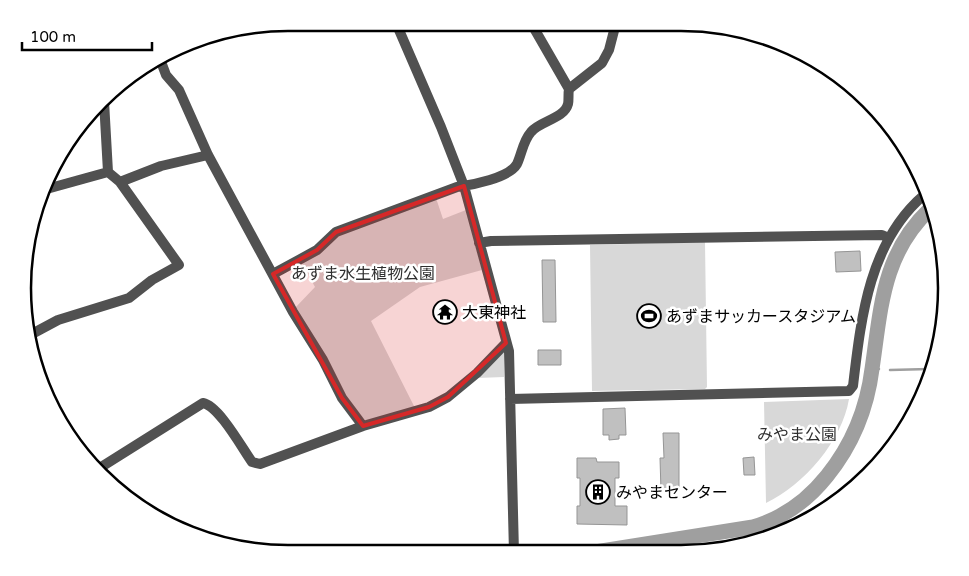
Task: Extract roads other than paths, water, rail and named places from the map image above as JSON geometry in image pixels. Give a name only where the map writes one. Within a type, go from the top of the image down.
[{"type":"street","points":[[399,31],[464,186],[509,356],[514,545]]},
{"type":"street","points":[[273,274],[317,250],[336,232],[511,170],[518,163],[526,139],[531,131],[565,109],[568,104],[569,89],[536,31]]},
{"type":"street","points":[[569,89],[602,63],[609,50],[614,31]]},
{"type":"street","points":[[162,65],[166,76],[179,90],[208,155],[293,312],[323,360],[342,398],[363,426]]},
{"type":"street","points":[[35,332],[58,320],[129,298],[152,280],[179,265],[120,182],[108,172],[104,108]]},
{"type":"street","points":[[120,182],[161,166],[208,155]]},
{"type":"street","points":[[52,187],[108,172]]},
{"type":"street","points":[[510,398],[840,393],[853,388],[865,306],[877,265],[889,238],[910,209],[921,198]]},
{"type":"street","points":[[479,242],[718,236],[882,235],[889,238]]},
{"type":"street","points":[[103,466],[203,403],[209,405],[222,420],[255,464],[363,426],[429,407],[448,397],[477,373],[506,343]]},
{"type":"waterway","points":[[639,545],[753,527],[775,519],[803,501],[827,476],[844,452],[862,412],[870,384],[886,283],[893,264],[914,226],[926,213]]},
{"type":"waterway","points":[[872,370],[879,369]]},
{"type":"waterway","points":[[890,370],[925,369]]},
{"type":"place","name":"大東神社","points":[[445,312]]},
{"type":"place","name":"あずまサッカースタジアム","points":[[649,316]]},
{"type":"place","name":"みやまセンター","points":[[598,492]]},
{"type":"park label","name":"あずま水生植物公園","points":[[363,273]]},
{"type":"park label","name":"みやま公園","points":[[797,434]]}]
